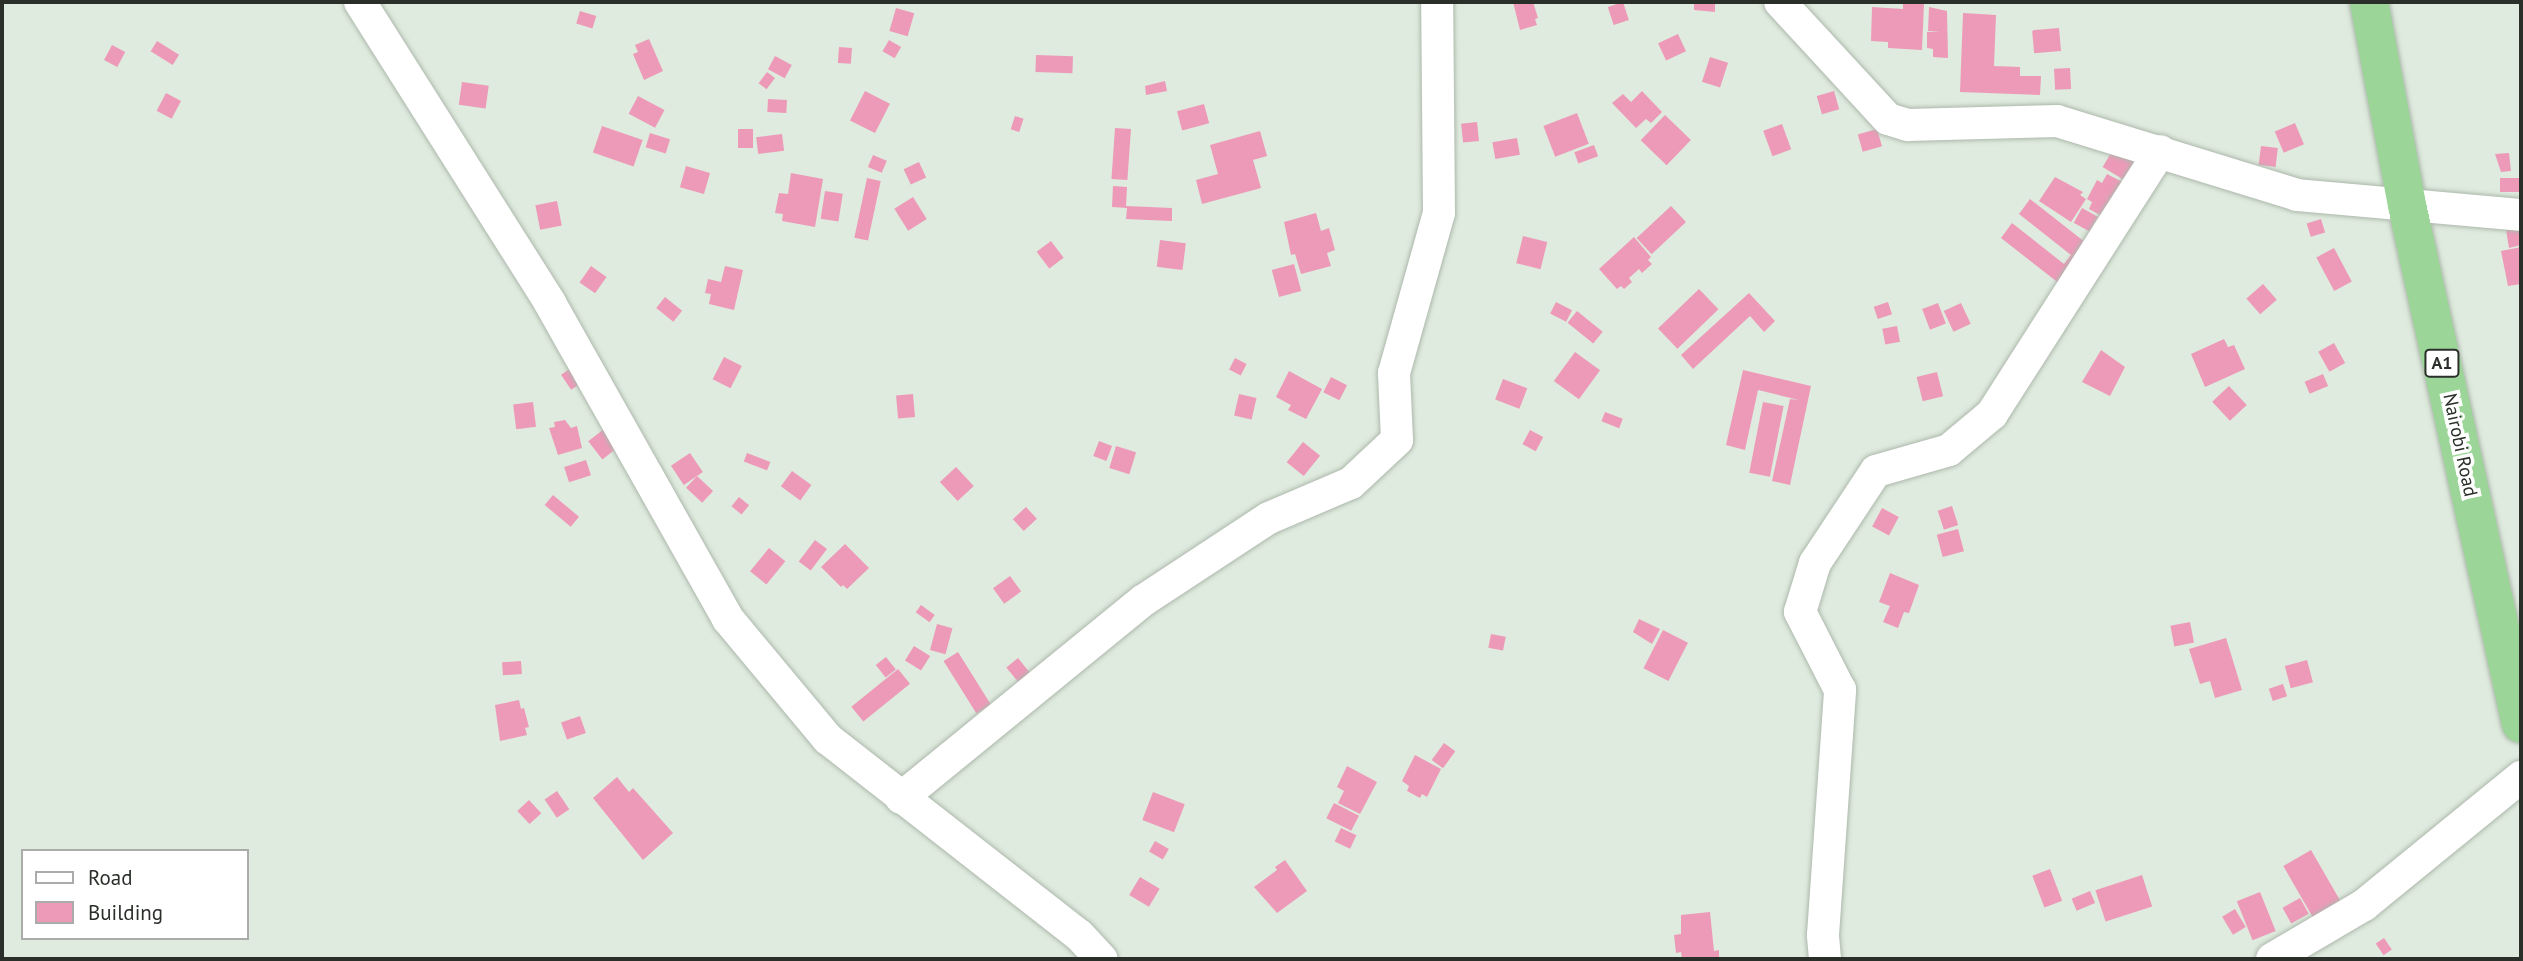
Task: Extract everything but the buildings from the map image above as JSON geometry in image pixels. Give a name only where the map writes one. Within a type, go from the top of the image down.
[{"type":"highway","name":"Nairobi Road","points":[[2369,2],[2407,205],[2521,724]]},
{"type":"street","points":[[360,2],[550,303],[728,619],[828,739],[1079,935],[1101,959]]},
{"type":"street","points":[[901,798],[1144,600],[1269,518],[1351,483],[1397,440],[1394,373],[1440,213],[1437,2]]},
{"type":"street","points":[[1780,2],[1888,119],[1908,125],[2057,121],[2297,195],[2521,215]]},
{"type":"street","points":[[1825,959],[1823,935],[1840,690],[1800,612],[1815,563],[1876,471],[1949,450],[1992,414],[2160,151]]},
{"type":"street","points":[[2272,959],[2364,905],[2521,777]]}]
